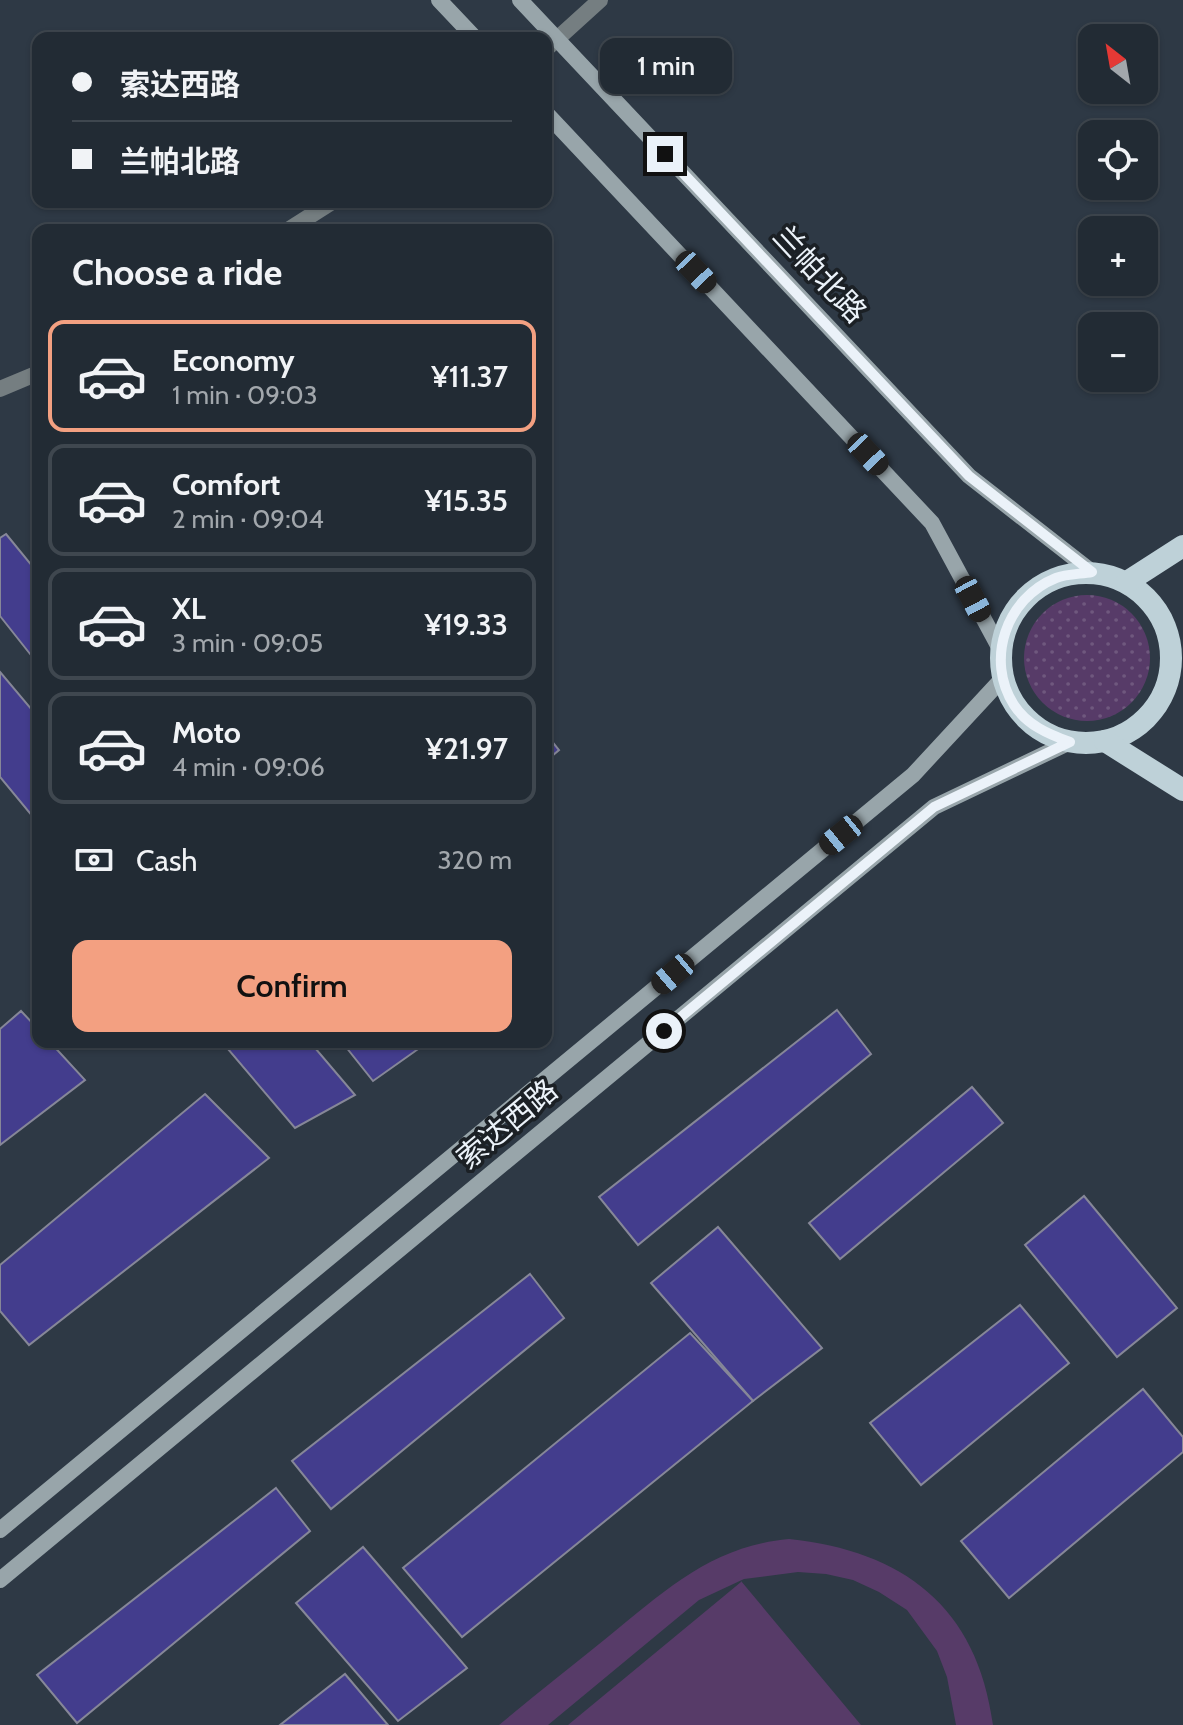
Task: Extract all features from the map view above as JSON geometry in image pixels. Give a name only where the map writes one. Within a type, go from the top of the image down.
[{"type":"highway","points":[[1127,582],[1183,546]]},
{"type":"highway","points":[[1092,572],[1127,582],[1176,629],[1178,675],[1160,702],[1136,727],[1105,741],[1070,742],[1039,730],[1015,706],[1002,679],[1000,649],[1008,620],[1028,594],[1057,577],[1092,572]]},
{"type":"highway","points":[[1105,741],[1183,790]]},
{"type":"main road","points":[[439,0],[469,32]]},
{"type":"main road","name":"兰帕北路","points":[[520,0],[543,32]]},
{"type":"main road","name":"兰帕北路","points":[[552,45],[969,476],[1092,572]]},
{"type":"main road","points":[[552,119],[932,523],[1000,649]]},
{"type":"main road","points":[[0,1530],[913,775],[1002,679]]},
{"type":"main road","name":"索达西路","points":[[0,1580],[934,807],[1070,742]]},
{"type":"street","points":[[552,43],[600,0]]},
{"type":"street","points":[[297,224],[323,208]]},
{"type":"street","points":[[0,389],[32,376]]},
{"type":"shaded area","points":[[1087,595],[1111,600],[1132,613],[1145,634],[1150,658],[1145,682],[1132,703],[1111,716],[1087,721],[1063,716],[1042,703],[1029,682],[1024,658],[1029,634],[1042,613],[1063,600]]},
{"type":"shaded area","points":[[789,1539],[867,1556],[899,1572],[928,1592],[951,1617],[970,1647],[984,1683],[993,1725],[956,1725],[947,1677],[937,1651],[907,1610],[853,1580],[798,1572],[744,1579],[699,1600],[548,1725],[499,1725],[692,1572],[737,1550]]},
{"type":"shaded area","points":[[741,1582],[861,1725],[568,1725]]},
{"type":"building","points":[[6,534],[32,566],[32,656],[0,616],[0,538]]},
{"type":"building","points":[[0,672],[32,710],[32,816],[0,777]]},
{"type":"building","points":[[552,741],[559,750],[552,756]]},
{"type":"building","points":[[837,1010],[871,1054],[638,1245],[599,1197]]},
{"type":"building","points":[[21,1011],[32,1023],[32,1048],[56,1048],[85,1080],[0,1145],[0,1029]]},
{"type":"building","points":[[227,1048],[315,1048],[355,1095],[295,1128]]},
{"type":"building","points":[[347,1048],[420,1048],[373,1081]]},
{"type":"building","points":[[972,1087],[1003,1123],[840,1259],[809,1223]]},
{"type":"building","points":[[205,1094],[269,1158],[29,1345],[0,1311],[0,1265]]},
{"type":"building","points":[[1084,1196],[1177,1308],[1117,1357],[1025,1245]]},
{"type":"building","points":[[718,1227],[822,1348],[753,1401],[651,1283]]},
{"type":"building","points":[[530,1274],[564,1318],[331,1509],[292,1461]]},
{"type":"building","points":[[1020,1305],[1069,1363],[921,1485],[870,1423]]},
{"type":"building","points":[[690,1333],[753,1401],[462,1637],[403,1568]]},
{"type":"building","points":[[1143,1389],[1183,1437],[1183,1452],[1009,1598],[961,1541]]},
{"type":"building","points":[[276,1488],[310,1531],[77,1723],[37,1675]]},
{"type":"building","points":[[363,1547],[467,1668],[398,1721],[296,1603]]},
{"type":"building","points":[[345,1674],[388,1725],[280,1725]]},
{"type":"route","points":[[664,1031],[934,807],[1070,742],[1039,730],[1015,706],[1002,679],[1000,649],[1008,620],[1028,594],[1057,577],[1092,572],[969,476],[665,154]]}]
